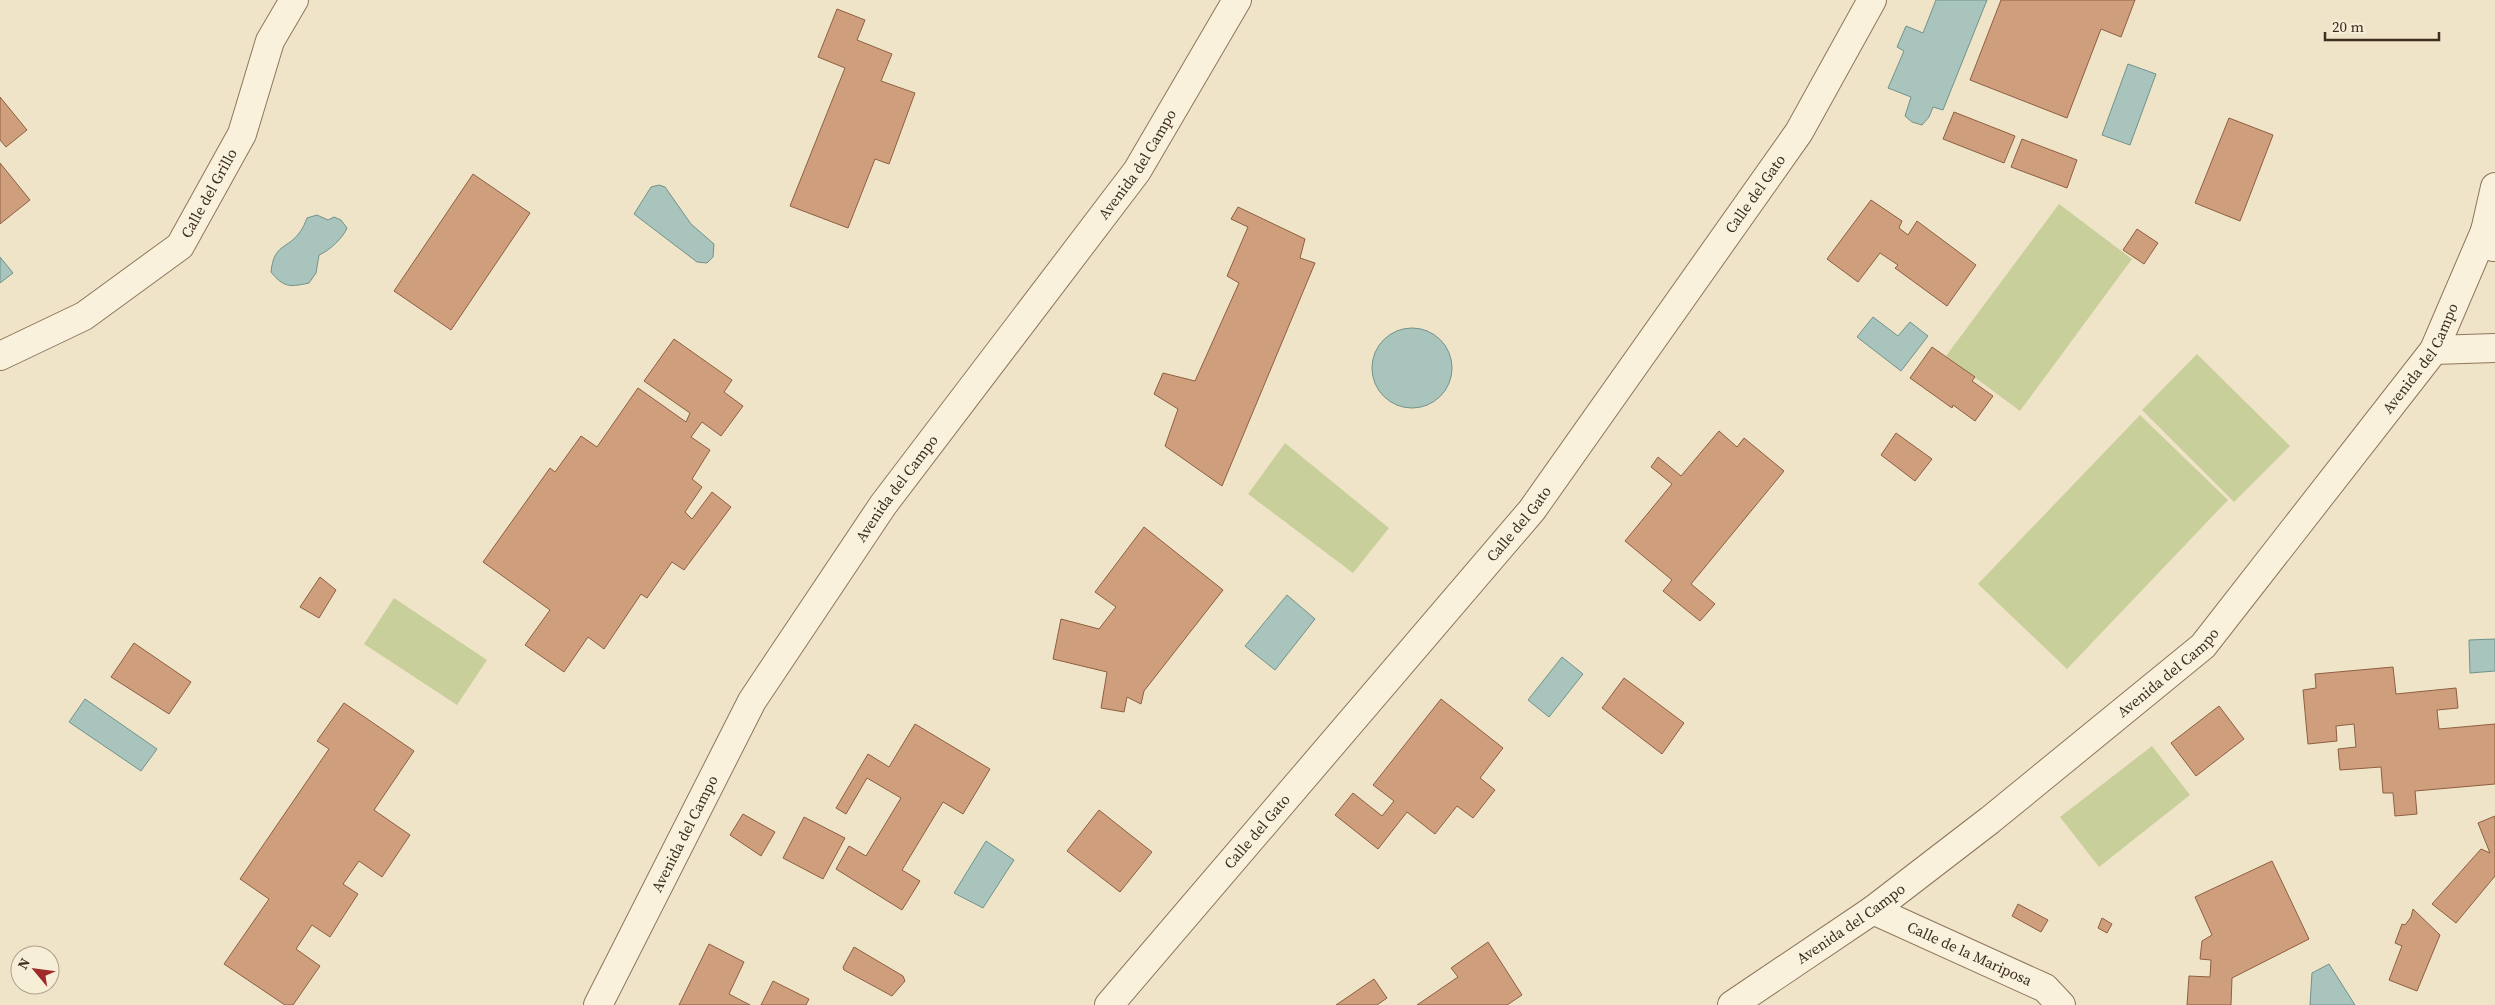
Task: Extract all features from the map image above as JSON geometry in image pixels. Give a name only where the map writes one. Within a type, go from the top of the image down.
[{"type":"street","name":"Calle del Grillo","points":[[0,356],[84,316],[180,246],[242,134],[270,40],[294,0]]},
{"type":"street","name":"Avenida del Campo","points":[[598,1005],[752,701],[883,506],[1137,171],[1237,0]]},
{"type":"street","name":"Calle del Gato","points":[[1109,1005],[1532,510],[1799,132],[1872,0]]},
{"type":"street","name":"Avenida del Campo","points":[[1732,1005],[1873,910],[1990,820],[2203,646],[2434,350],[2490,241],[2495,187]]},
{"type":"street","points":[[2434,350],[2495,348]]},
{"type":"street","name":"Calle de la Mariposa","points":[[1873,910],[2045,988],[2062,1005]]},
{"type":"green space","points":[[2059,204],[2132,259],[2020,411],[1946,356]]},
{"type":"green space","points":[[2197,354],[2290,446],[2234,502],[2142,410]]},
{"type":"green space","points":[[2140,415],[2228,500],[2067,669],[1978,584]]},
{"type":"green space","points":[[1285,443],[1389,528],[1353,573],[1248,494]]},
{"type":"green space","points":[[394,598],[487,660],[457,705],[364,644]]},
{"type":"green space","points":[[2152,746],[2190,795],[2099,867],[2060,817]]},
{"type":"water","points":[[1936,0],[1987,0],[1943,110],[1933,107],[1929,117],[1922,125],[1912,122],[1905,116],[1911,97],[1888,88],[1904,51],[1897,47],[1906,26],[1923,33]]},
{"type":"water","points":[[2128,64],[2156,74],[2130,145],[2102,135]]},
{"type":"water","points":[[659,185],[665,187],[691,224],[714,244],[713,257],[707,263],[697,262],[634,214],[651,187]]},
{"type":"water","points":[[317,215],[328,220],[334,217],[341,220],[347,228],[335,244],[319,255],[316,273],[309,283],[297,285],[284,284],[271,272],[275,256],[278,251],[295,238],[307,218]]},
{"type":"water","points":[[0,257],[13,273],[0,283]]},
{"type":"water","points":[[1873,317],[1898,336],[1910,322],[1928,336],[1901,371],[1857,337]]},
{"type":"water","points":[[1412,328],[1427,331],[1440,340],[1449,353],[1452,368],[1449,383],[1440,396],[1427,405],[1412,408],[1397,405],[1384,396],[1375,383],[1372,368],[1375,353],[1384,340],[1397,331]]},
{"type":"water","points":[[1287,595],[1315,619],[1275,670],[1245,646]]},
{"type":"water","points":[[2495,639],[2495,671],[2470,673],[2469,640]]},
{"type":"water","points":[[1562,657],[1583,674],[1549,717],[1528,700]]},
{"type":"water","points":[[85,699],[157,749],[141,771],[69,722]]},
{"type":"water","points":[[986,841],[1014,860],[983,908],[954,893]]},
{"type":"water","points":[[2329,964],[2355,1005],[2310,1005],[2312,973]]},
{"type":"building","points":[[2001,0],[2135,0],[2121,37],[2101,29],[2067,118],[1970,80]]},
{"type":"building","points":[[837,9],[865,20],[857,40],[892,54],[881,81],[915,93],[889,164],[875,159],[848,228],[790,206],[845,68],[818,57]]},
{"type":"building","points":[[0,97],[27,130],[6,147],[0,140]]},
{"type":"building","points":[[1954,112],[2015,136],[2004,163],[1943,139]]},
{"type":"building","points":[[2229,118],[2273,135],[2240,221],[2195,203]]},
{"type":"building","points":[[2022,139],[2077,160],[2067,188],[2011,167]]},
{"type":"building","points":[[0,163],[30,200],[0,224]]},
{"type":"building","points":[[473,174],[530,213],[451,330],[394,291]]},
{"type":"building","points":[[1871,200],[1902,221],[1899,228],[1908,235],[1917,221],[1976,265],[1947,306],[1895,268],[1898,265],[1880,253],[1858,282],[1827,259]]},
{"type":"building","points":[[1238,207],[1305,239],[1300,258],[1315,263],[1222,486],[1165,446],[1178,409],[1154,394],[1163,373],[1195,381],[1239,283],[1227,276],[1248,227],[1231,219]]},
{"type":"building","points":[[2137,229],[2158,243],[2144,264],[2123,250]]},
{"type":"building","points":[[674,339],[732,380],[724,392],[743,406],[721,436],[702,422],[691,437],[710,450],[692,479],[702,487],[685,512],[692,519],[712,492],[731,507],[684,570],[672,562],[647,598],[641,594],[604,649],[588,637],[564,672],[525,645],[550,610],[483,562],[550,468],[555,472],[581,436],[597,447],[638,388],[686,422],[690,413],[644,381]]},
{"type":"building","points":[[1932,347],[1975,377],[1972,381],[1993,396],[1975,421],[1953,405],[1952,408],[1910,378]]},
{"type":"building","points":[[1719,431],[1737,447],[1744,438],[1784,471],[1691,584],[1715,604],[1700,621],[1663,591],[1672,580],[1625,541],[1672,484],[1651,467],[1658,457],[1681,476]]},
{"type":"building","points":[[1896,433],[1932,459],[1915,481],[1881,455]]},
{"type":"building","points":[[1144,527],[1223,590],[1144,691],[1141,704],[1127,697],[1124,712],[1101,708],[1107,672],[1053,659],[1061,619],[1099,629],[1116,607],[1095,592]]},
{"type":"building","points":[[320,577],[336,590],[319,618],[300,607]]},
{"type":"building","points":[[134,643],[191,682],[169,714],[111,677]]},
{"type":"building","points":[[2393,667],[2396,694],[2456,688],[2458,708],[2437,710],[2439,729],[2495,724],[2495,784],[2415,791],[2417,814],[2395,816],[2393,793],[2383,793],[2381,767],[2340,770],[2338,749],[2356,747],[2354,724],[2336,726],[2337,741],[2308,744],[2303,690],[2316,688],[2315,674]]},
{"type":"building","points":[[1624,678],[1684,723],[1662,754],[1602,708]]},
{"type":"building","points":[[1441,699],[1503,748],[1480,778],[1495,790],[1473,818],[1457,806],[1435,834],[1407,812],[1378,849],[1335,815],[1353,793],[1382,816],[1394,801],[1373,785]]},
{"type":"building","points":[[344,703],[414,751],[374,810],[410,835],[382,877],[359,861],[343,884],[358,894],[330,937],[312,925],[296,949],[320,966],[293,1005],[285,1005],[224,964],[269,899],[240,879],[329,749],[317,741]]},
{"type":"building","points":[[2219,706],[2244,739],[2196,776],[2171,743]]},
{"type":"building","points":[[915,724],[990,769],[963,814],[943,802],[902,870],[920,881],[902,910],[836,869],[849,846],[866,856],[901,798],[867,778],[846,814],[836,808],[868,754],[889,767]]},
{"type":"building","points":[[1099,810],[1152,852],[1120,892],[1067,851]]},
{"type":"building","points":[[743,814],[775,832],[761,856],[730,835]]},
{"type":"building","points":[[2495,816],[2495,876],[2456,923],[2432,904],[2481,849],[2490,853],[2478,823]]},
{"type":"building","points":[[804,817],[845,838],[823,879],[783,858]]},
{"type":"building","points":[[2272,861],[2309,939],[2232,978],[2231,1005],[2187,1005],[2189,976],[2210,977],[2211,960],[2200,959],[2202,941],[2212,935],[2195,897]]},
{"type":"building","points":[[2018,904],[2048,920],[2041,932],[2012,916]]},
{"type":"building","points":[[2413,909],[2440,935],[2417,991],[2389,980],[2402,946],[2395,943],[2402,924],[2405,925],[2411,917]]},
{"type":"building","points":[[2102,918],[2112,924],[2107,933],[2098,928]]},
{"type":"building","points":[[1488,942],[1522,995],[1507,1005],[1417,1005],[1458,977],[1451,968]]},
{"type":"building","points":[[709,944],[744,962],[729,994],[750,1005],[679,1005]]},
{"type":"building","points":[[854,947],[903,976],[905,981],[892,996],[844,970],[843,967]]},
{"type":"building","points":[[1374,979],[1387,998],[1377,1005],[1336,1005]]},
{"type":"building","points":[[773,981],[809,999],[806,1005],[761,1005]]}]
